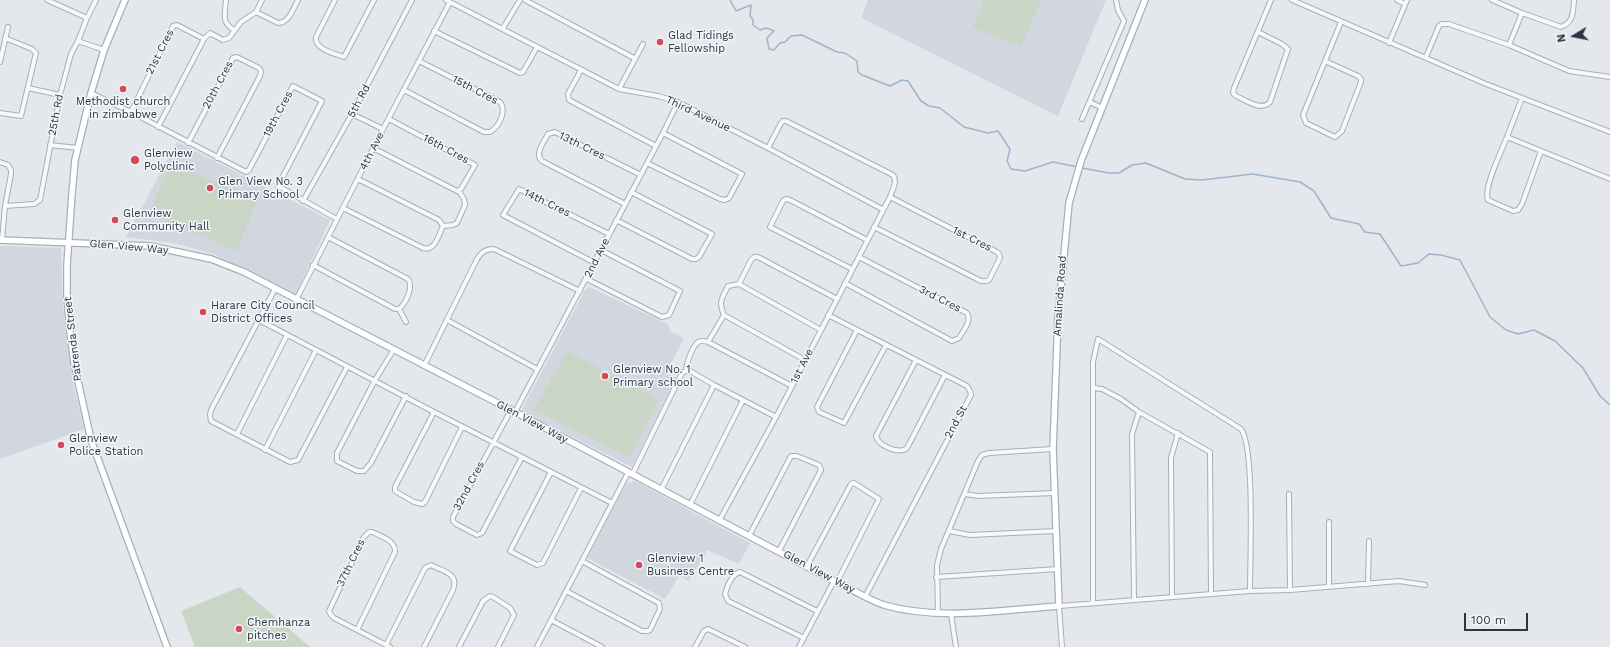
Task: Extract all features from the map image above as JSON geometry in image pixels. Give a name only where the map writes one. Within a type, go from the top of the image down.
[{"type":"street","points":[[47,0],[58,2],[87,18]]},
{"type":"street","name":"25th Rd","points":[[5,206],[34,204],[39,201],[60,95],[72,51],[96,0]]},
{"type":"street","name":"Patrenda Street","points":[[125,0],[104,50],[91,93],[78,148],[74,172],[67,296],[70,332],[77,377],[91,440],[167,647]]},
{"type":"street","points":[[226,0],[226,24],[234,30]]},
{"type":"street","points":[[158,127],[204,39],[210,33],[223,40],[229,38],[241,22],[256,12],[262,0]]},
{"type":"street","points":[[256,12],[278,23],[283,23],[298,0]]},
{"type":"street","points":[[335,0],[315,40],[318,45],[344,57],[374,0]]},
{"type":"street","name":"5th Rd","points":[[303,201],[352,114],[412,0]]},
{"type":"street","points":[[503,28],[520,0]]},
{"type":"street","points":[[525,0],[634,58]]},
{"type":"street","points":[[1082,120],[1124,21],[1118,10],[1116,0]]},
{"type":"street","name":"Amalinda Road","points":[[1059,606],[1053,449],[1058,318],[1068,203],[1081,161],[1145,0]]},
{"type":"street","points":[[1258,32],[1282,44],[1288,49],[1270,102],[1266,106],[1262,107],[1236,96],[1233,93],[1271,0]]},
{"type":"street","points":[[1292,0],[1522,98],[1610,132]]},
{"type":"street","points":[[1390,43],[1406,2],[1397,0]]},
{"type":"street","points":[[1492,0],[1522,13],[1562,27],[1567,25],[1572,19],[1574,0]]},
{"type":"street","name":"Third Avenue","points":[[448,1],[503,28],[619,90],[658,96],[678,102],[882,209]]},
{"type":"street","name":"4th Ave","points":[[296,300],[448,1]]},
{"type":"street","points":[[1509,45],[1522,13]]},
{"type":"street","points":[[1325,62],[1358,76],[1361,79],[1342,131],[1336,136],[1306,123],[1303,115],[1341,22]]},
{"type":"street","points":[[1426,57],[1439,26],[1442,24],[1449,24],[1509,45],[1569,71],[1610,76]]},
{"type":"street","name":"21st Cres","points":[[131,112],[173,26],[177,25],[204,39]]},
{"type":"street","points":[[0,62],[8,27]]},
{"type":"street","points":[[434,31],[520,73],[523,72],[537,47]]},
{"type":"street","points":[[0,113],[21,116],[35,57],[34,51],[5,38]]},
{"type":"street","points":[[78,41],[104,50]]},
{"type":"street","points":[[619,90],[634,58],[643,44]]},
{"type":"street","name":"20th Cres","points":[[188,143],[233,58],[237,57],[259,68],[261,71],[260,76],[218,158]]},
{"type":"street","name":"15th Cres","points":[[404,90],[484,132],[490,132],[495,128],[503,112],[500,102],[419,60]]},
{"type":"street","points":[[581,70],[568,94],[569,100],[656,146]]},
{"type":"street","name":"19th Cres","points":[[218,158],[244,172],[248,170],[293,86],[322,101],[278,184],[279,188],[303,201]]},
{"type":"street","points":[[28,88],[60,95]]},
{"type":"street","points":[[91,93],[131,112],[218,158]]},
{"type":"street","points":[[1522,98],[1488,186],[1486,195],[1488,200],[1512,211],[1518,210],[1522,204],[1541,151]]},
{"type":"street","name":"2nd Ave","points":[[513,411],[580,292],[616,220],[648,163],[678,102]]},
{"type":"street","points":[[1090,102],[1102,108]]},
{"type":"street","points":[[352,114],[383,129]]},
{"type":"street","name":"16th Cres","points":[[389,119],[476,165],[459,191]]},
{"type":"street","name":"1st Ave","points":[[719,521],[806,360],[882,209],[890,197],[896,182],[896,178],[893,175],[786,121],[781,123],[768,148]]},
{"type":"street","name":"13th Cres","points":[[625,204],[542,162],[538,158],[538,154],[548,134],[555,132],[641,175]]},
{"type":"street","points":[[648,163],[720,199],[725,200],[729,198],[742,174],[663,133]]},
{"type":"street","points":[[1507,136],[1610,179]]},
{"type":"street","points":[[50,145],[78,148]]},
{"type":"street","points":[[373,148],[459,191],[464,199],[465,205],[456,224],[443,226]]},
{"type":"street","points":[[0,162],[8,165],[11,170],[1,240]]},
{"type":"street","points":[[358,179],[439,220],[443,226]]},
{"type":"street","name":"14th Cres","points":[[595,263],[503,215],[518,189],[609,234]]},
{"type":"street","points":[[616,220],[692,259],[699,257],[712,234],[632,192]]},
{"type":"street","name":"1st Cres","points":[[874,227],[981,281],[986,282],[989,280],[1000,258],[997,252],[890,197]]},
{"type":"street","points":[[852,270],[770,227],[786,199],[867,240]]},
{"type":"street","points":[[303,201],[337,219]]},
{"type":"street","points":[[343,208],[428,250],[432,248],[443,226]]},
{"type":"street","points":[[328,237],[408,279],[411,288],[399,309]]},
{"type":"street","name":"Glen View Way","points":[[1,240],[150,246],[219,262],[244,272],[513,411],[835,582],[882,604],[904,610],[938,614],[1059,606]]},
{"type":"street","points":[[424,366],[477,259],[482,252],[488,249],[494,249],[580,292]]},
{"type":"street","points":[[586,279],[662,317],[669,315],[680,291],[601,250]]},
{"type":"street","name":"3rd Cres","points":[[845,283],[952,341],[959,338],[969,321],[969,316],[967,313],[859,256]]},
{"type":"street","points":[[739,284],[751,260],[754,257],[758,257],[837,299]]},
{"type":"street","points":[[313,265],[395,309],[399,309]]},
{"type":"street","points":[[806,360],[724,315],[720,306],[720,301],[728,286],[739,284],[821,330]]},
{"type":"street","points":[[275,289],[210,415],[211,421],[290,462],[298,460],[347,367]]},
{"type":"street","points":[[399,309],[406,322]]},
{"type":"street","points":[[708,342],[724,315]]},
{"type":"street","name":"2nd St","points":[[828,315],[967,386],[971,395],[865,597]]},
{"type":"street","points":[[259,320],[347,367],[406,396],[462,427],[612,503]]},
{"type":"street","points":[[447,320],[538,369]]},
{"type":"street","points":[[857,330],[816,407],[819,412],[844,423],[886,345]]},
{"type":"street","points":[[237,434],[287,335]]},
{"type":"street","points":[[1092,603],[1093,362],[1098,339],[1241,428],[1244,433],[1250,462],[1250,591]]},
{"type":"street","points":[[537,647],[612,503],[630,474],[684,372],[688,360],[698,342],[708,342],[792,386]]},
{"type":"street","points":[[265,450],[316,350]]},
{"type":"street","points":[[393,350],[375,380],[336,453],[337,460],[357,471],[364,471],[368,467],[406,396]]},
{"type":"street","points":[[916,360],[876,436],[877,440],[898,452],[907,448],[945,375]]},
{"type":"street","points":[[684,372],[690,371],[776,417]]},
{"type":"street","points":[[661,490],[714,385]]},
{"type":"street","points":[[1093,388],[1102,389],[1139,412],[1210,452],[1211,594]]},
{"type":"street","points":[[690,505],[743,400]]},
{"type":"street","name":"32nd Cres","points":[[513,411],[492,442],[453,517],[453,521],[477,535],[482,533],[522,457]]},
{"type":"street","points":[[434,412],[395,487],[399,494],[414,502],[422,504],[425,502],[462,427]]},
{"type":"street","points":[[1134,600],[1132,434],[1139,412]]},
{"type":"street","points":[[1172,597],[1170,458],[1178,433]]},
{"type":"street","points":[[938,614],[936,577],[941,549],[950,531],[978,461],[982,455],[989,453],[1053,449]]},
{"type":"street","points":[[749,536],[791,456],[796,456],[819,465],[821,470],[779,551]]},
{"type":"street","points":[[551,472],[510,551],[537,565],[543,563],[581,488]]},
{"type":"street","points":[[799,647],[817,611],[835,582],[878,500],[878,497],[854,483],[851,484],[807,566]]},
{"type":"street","points":[[965,494],[978,496],[1054,493]]},
{"type":"street","points":[[1289,494],[1290,590]]},
{"type":"street","points":[[1329,522],[1329,587]]},
{"type":"street","points":[[950,531],[970,535],[1056,530]]},
{"type":"street","name":"37th Cres","points":[[369,532],[372,532],[392,543],[396,548],[357,630],[334,618],[329,611],[364,537],[369,532]]},
{"type":"street","points":[[1368,584],[1369,541]]},
{"type":"street","points":[[566,591],[642,631],[648,632],[650,630],[660,609],[659,603],[582,561]]},
{"type":"street","points":[[357,630],[388,646],[425,568],[431,566],[452,575],[456,582],[424,647]]},
{"type":"street","points":[[936,577],[1058,569]]},
{"type":"street","points":[[804,638],[728,601],[725,594],[726,591],[735,574],[740,572],[817,611]]},
{"type":"street","points":[[1062,647],[1059,606],[1399,581],[1425,585]]},
{"type":"street","points":[[459,647],[483,601],[490,596],[510,608],[514,615],[498,647]]},
{"type":"street","points":[[951,614],[956,647]]},
{"type":"street","points":[[551,620],[602,647]]},
{"type":"street","points":[[696,647],[704,631],[708,629],[745,647]]},
{"type":"shaded area","points":[[868,0],[1106,0],[1058,116],[861,18]]},
{"type":"shaded area","name":"Glen View No. 3 Primary School","points":[[177,142],[330,220],[295,296],[213,254],[174,243],[126,237]]},
{"type":"shaded area","points":[[0,246],[61,248],[63,308],[67,343],[73,383],[84,429],[0,459]]},
{"type":"shaded area","name":"Glenview No. 1 Primary school","points":[[589,287],[668,324],[670,331],[684,338],[666,373],[676,378],[632,467],[521,411],[585,290]]},
{"type":"shaded area","points":[[635,481],[750,543],[739,564],[707,550],[689,581],[679,576],[665,599],[587,558],[626,484]]},
{"type":"green space","points":[[984,0],[1041,0],[1021,47],[973,27]]},
{"type":"green space","points":[[170,164],[257,199],[237,251],[149,214]]},
{"type":"green space","points":[[567,351],[659,400],[629,457],[534,410]]},
{"type":"green space","name":"Chemhanza pitches","points":[[240,587],[310,647],[195,647],[181,611]]},
{"type":"waterway","points":[[730,0],[736,11],[751,5],[750,16],[753,20],[753,25],[760,30],[766,28],[774,31],[767,38],[769,49],[774,50],[780,43],[785,42],[791,36],[802,35],[837,52],[845,53],[857,61],[858,72],[862,75],[890,86],[902,80],[908,81],[921,101],[929,106],[940,108],[964,127],[988,133],[998,131],[1010,149],[1007,161],[1011,169],[1025,171],[1053,162],[1078,167]]},
{"type":"waterway","points":[[1082,168],[1109,173],[1119,173],[1132,165],[1146,163],[1185,179],[1202,180],[1253,174],[1300,182],[1314,191],[1331,218],[1359,224],[1365,232],[1380,234],[1401,266],[1418,263],[1429,254],[1441,255],[1460,260],[1490,317],[1506,330],[1518,334],[1534,330],[1555,341],[1583,368],[1600,396],[1610,405]]},
{"type":"place","name":"Glad Tidings Fellowship","points":[[660,42]]},
{"type":"place","name":"Methodist church in zimbabwe","points":[[123,89]]},
{"type":"place","name":"Glenview Polyclinic","points":[[135,160]]},
{"type":"place","name":"Glen View No. 3 Primary School","points":[[210,188]]},
{"type":"place","name":"Glenview Community Hall","points":[[115,220]]},
{"type":"place","name":"Harare City Council District Offices","points":[[203,312]]},
{"type":"place","name":"Glenview No. 1 Primary school","points":[[605,376]]},
{"type":"place","name":"Glenview Police Station","points":[[61,445]]},
{"type":"place","name":"Glenview 1 Business Centre","points":[[639,565]]},
{"type":"place","name":"Chemhanza pitches","points":[[239,629]]}]
